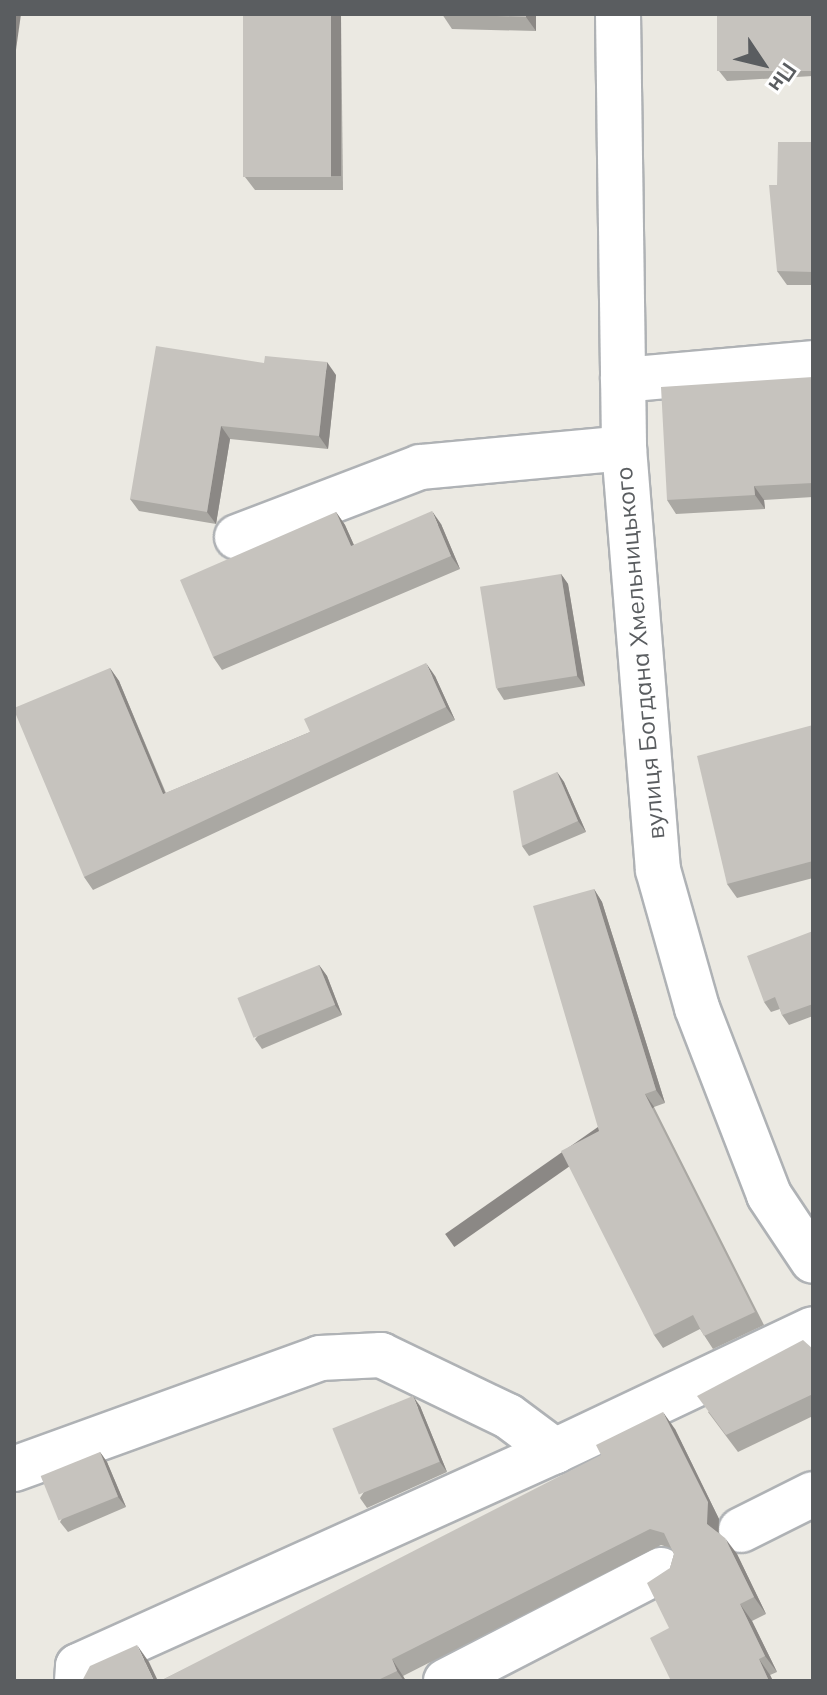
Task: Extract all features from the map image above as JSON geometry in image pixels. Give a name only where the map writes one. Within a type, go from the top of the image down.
[{"type":"street","name":"вулиця Богдана Хмельницького","points":[[618,14],[624,448],[658,870],[697,1008],[769,1195],[813,1261]]},
{"type":"street","points":[[623,380],[813,363]]},
{"type":"street","points":[[237,537],[420,467],[624,448]]},
{"type":"street","points":[[77,1681],[78,1666],[555,1451],[813,1329]]},
{"type":"street","points":[[14,1469],[320,1358],[381,1355],[508,1416],[555,1451]]},
{"type":"street","points":[[741,1530],[813,1494]]},
{"type":"street","points":[[446,1681],[661,1570]]},
{"type":"building","points":[[243,14],[331,14],[331,177],[243,177]]},
{"type":"building","points":[[442,14],[526,14],[526,17]]},
{"type":"building","points":[[717,14],[813,14],[813,71],[717,71]]},
{"type":"building","points":[[778,142],[813,142],[813,272],[777,271],[769,185],[777,185]]},
{"type":"building","points":[[156,346],[264,363],[265,356],[327,362],[319,436],[221,426],[207,512],[130,499]]},
{"type":"building","points":[[813,377],[813,483],[754,486],[755,495],[667,500],[661,387]]},
{"type":"building","points":[[432,511],[451,556],[213,657],[180,580],[336,512],[351,546]]},
{"type":"building","points":[[561,574],[577,676],[496,689],[480,587]]},
{"type":"building","points":[[426,663],[446,707],[84,877],[14,710],[110,668],[163,794],[310,732],[304,719]]},
{"type":"building","points":[[813,725],[813,861],[727,884],[697,756]]},
{"type":"building","points":[[557,772],[578,821],[522,846],[513,791]]},
{"type":"building","points":[[594,889],[656,1090],[645,1094],[755,1312],[704,1336],[693,1315],[654,1335],[561,1151],[599,1131],[533,906]]},
{"type":"building","points":[[813,931],[813,1004],[782,1015],[775,997],[764,1002],[747,956]]},
{"type":"building","points":[[319,965],[335,1005],[254,1038],[237,998]]},
{"type":"building","points":[[803,1340],[813,1349],[813,1394],[726,1435],[697,1396]]},
{"type":"building","points":[[413,1396],[440,1462],[359,1494],[332,1429]]},
{"type":"building","points":[[663,1412],[708,1502],[707,1524],[725,1538],[754,1597],[740,1604],[765,1656],[759,1659],[769,1681],[671,1681],[650,1638],[669,1628],[647,1583],[670,1568],[674,1554],[664,1533],[650,1529],[392,1659],[397,1671],[376,1681],[160,1681],[601,1455],[596,1445]]},
{"type":"building","points":[[100,1452],[118,1497],[59,1520],[41,1476]]},
{"type":"building","points":[[137,1645],[154,1681],[82,1681],[90,1666]]}]
